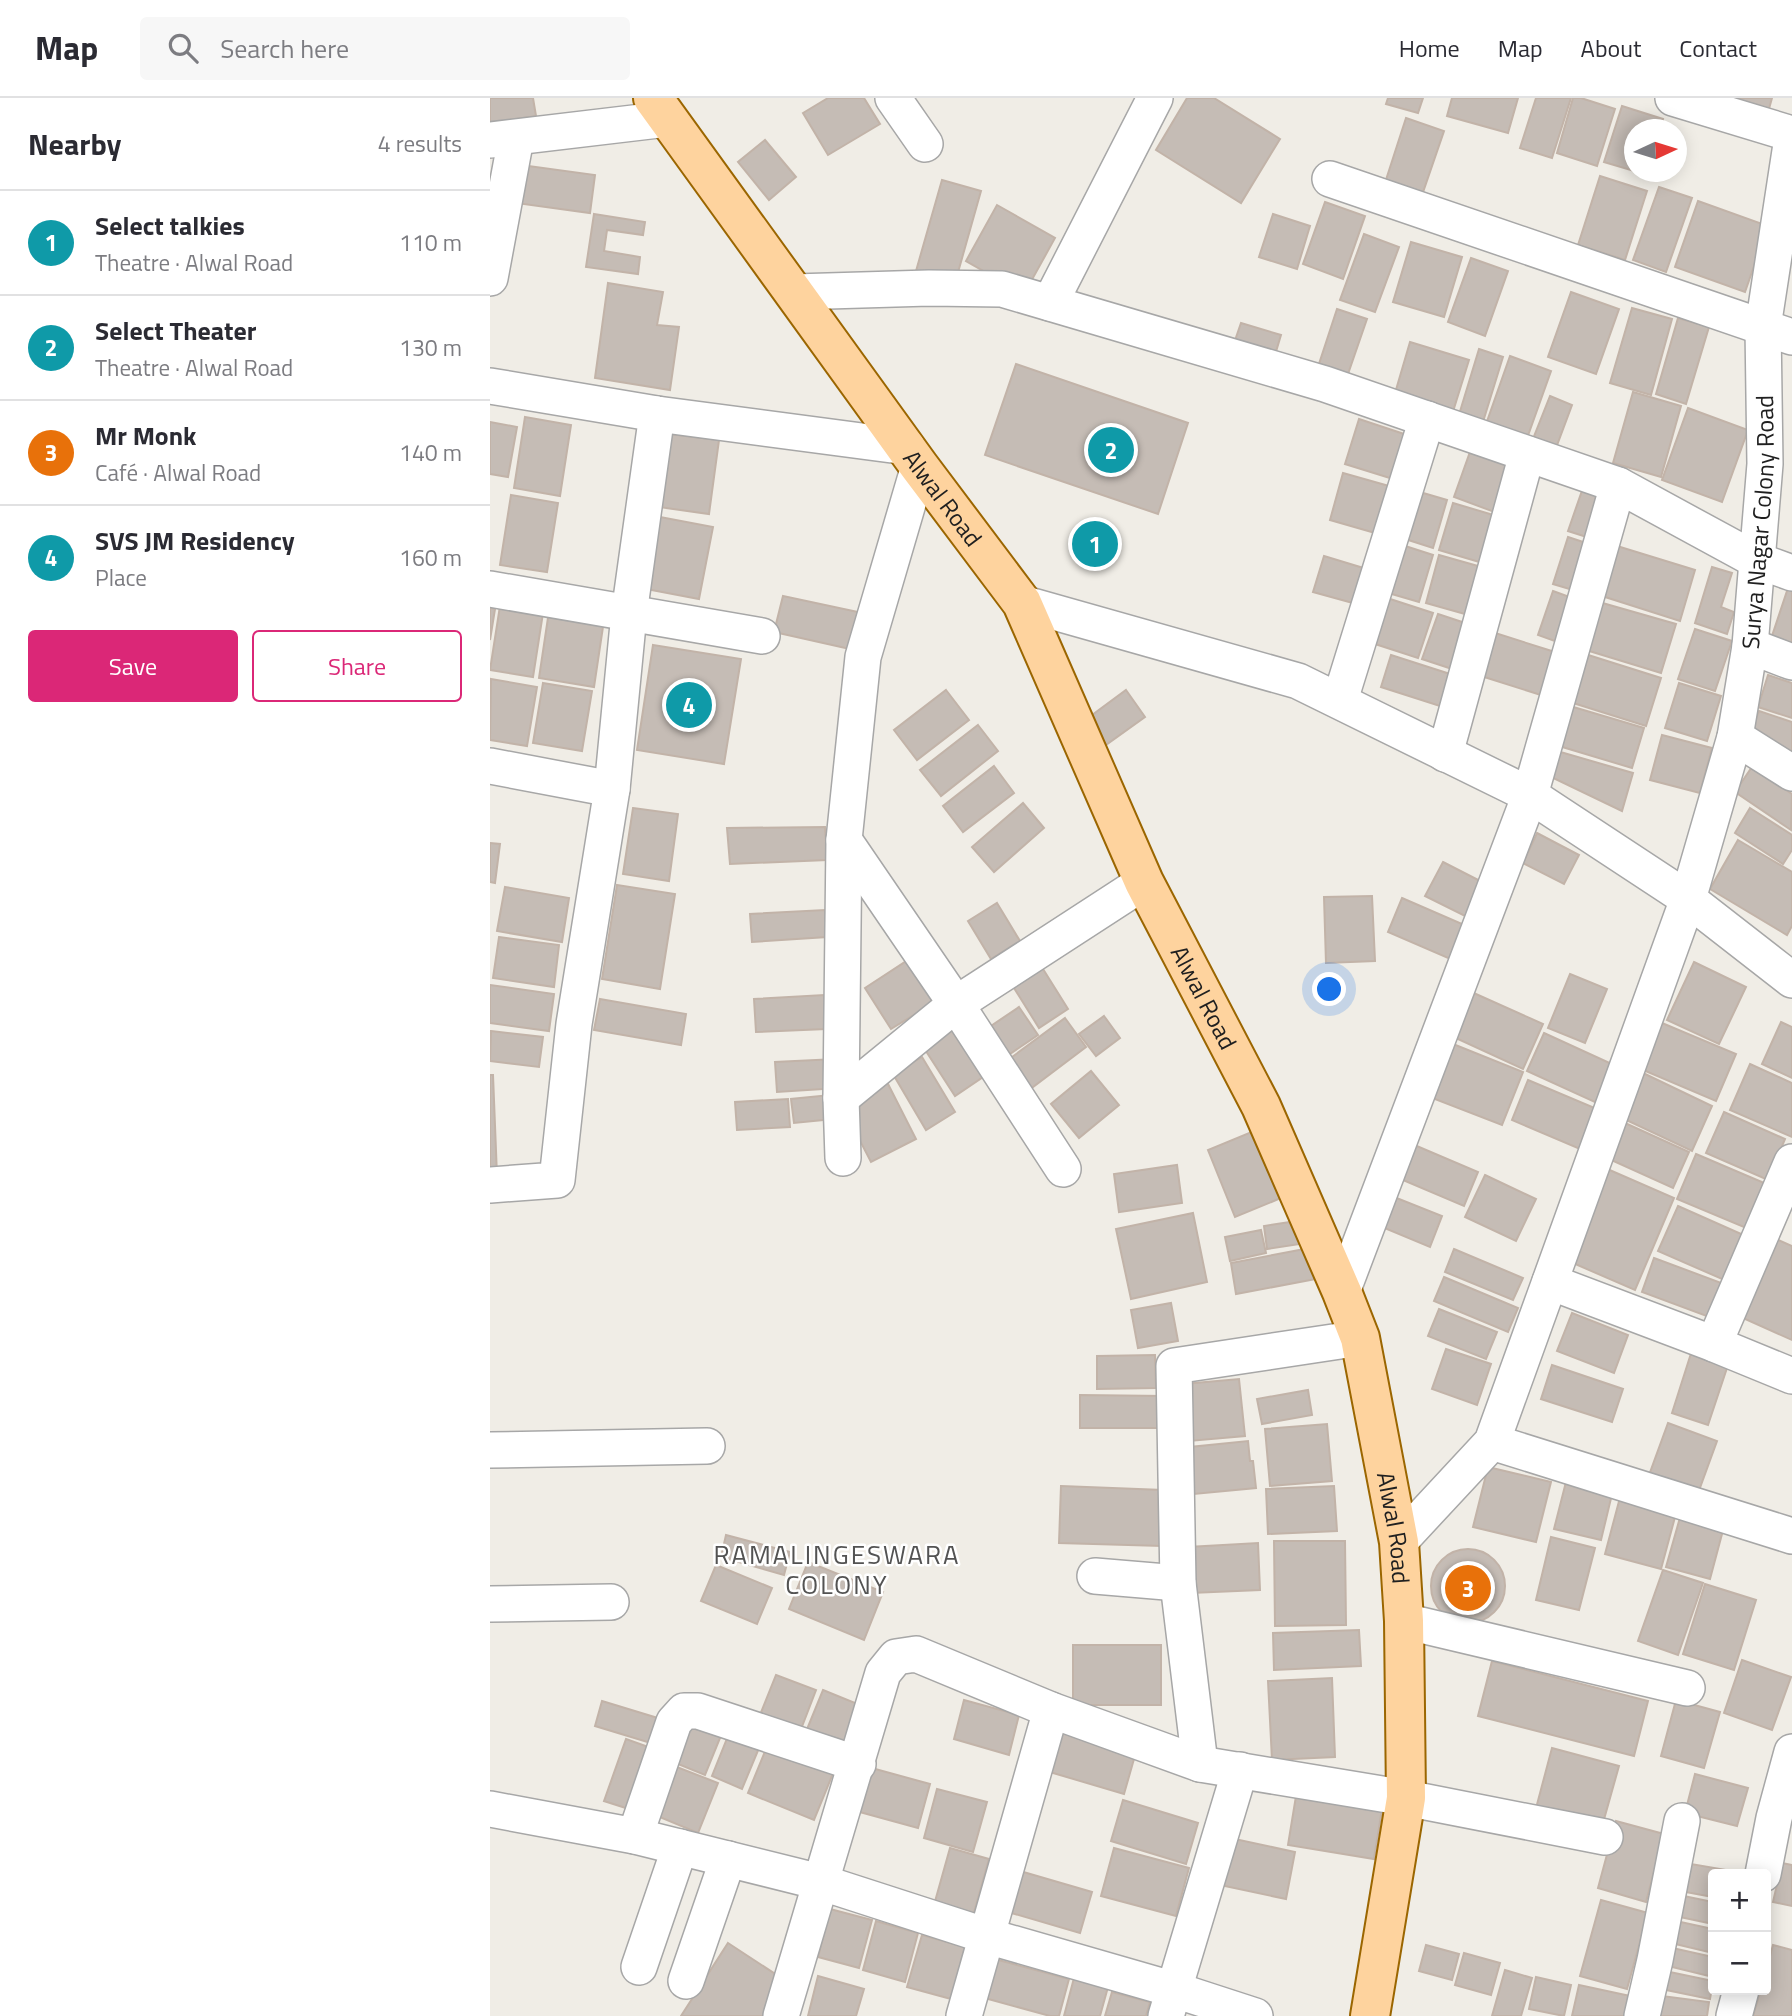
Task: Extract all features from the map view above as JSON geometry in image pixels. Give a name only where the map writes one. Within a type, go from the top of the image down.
[{"type":"main road","name":"Alwal Road","points":[[660,108],[1022,603],[1144,881],[1261,1106],[1360,1338],[1398,1542],[1405,1621],[1406,1798],[1370,2016]]},
{"type":"street","points":[[893,98],[925,144]]},
{"type":"street","points":[[1050,303],[1155,98]]},
{"type":"street","points":[[1673,98],[1792,136]]},
{"type":"street","points":[[490,278],[503,139],[660,108]]},
{"type":"street","name":"Surya Nagar Colony Road","points":[[1492,1441],[1688,899],[1735,737],[1750,646],[1756,560],[1778,470],[1778,332],[1792,136]]},
{"type":"street","points":[[1330,179],[1778,332]]},
{"type":"street","points":[[794,292],[1002,289],[1325,384],[1618,485],[1756,560],[1792,573]]},
{"type":"street","points":[[490,386],[913,456],[863,657],[845,840],[841,1098],[843,1158]]},
{"type":"street","points":[[490,1185],[557,1180],[574,1024],[612,789],[629,614],[657,414]]},
{"type":"street","points":[[1340,700],[1427,419]]},
{"type":"street","points":[[1446,754],[1527,454]]},
{"type":"street","points":[[1342,1292],[1530,795],[1618,485]]},
{"type":"street","points":[[490,589],[762,636]]},
{"type":"street","points":[[1022,603],[1298,681],[1340,700],[1530,795],[1688,899],[1792,980]]},
{"type":"street","points":[[1750,646],[1792,662]]},
{"type":"street","points":[[1735,737],[1792,773]]},
{"type":"street","points":[[490,766],[612,789]]},
{"type":"street","points":[[845,840],[1063,1169]]},
{"type":"street","points":[[841,1098],[956,1004],[1144,881]]},
{"type":"street","points":[[1714,1344],[1792,1163]]},
{"type":"street","points":[[1550,1282],[1792,1376]]},
{"type":"street","points":[[1200,1764],[1178,1583],[1174,1366],[1360,1338]]},
{"type":"street","points":[[1398,1542],[1492,1441],[1792,1535]]},
{"type":"street","points":[[490,1450],[707,1446]]},
{"type":"street","points":[[1095,1576],[1178,1583]]},
{"type":"street","points":[[490,1604],[611,1602]]},
{"type":"street","points":[[1405,1621],[1687,1688]]},
{"type":"street","points":[[781,2016],[884,1673],[896,1657],[916,1654],[1051,1710],[1200,1764],[1406,1798],[1605,1837]]},
{"type":"street","points":[[964,2016],[1051,1710]]},
{"type":"street","points":[[635,1836],[674,1721],[684,1711],[698,1711],[858,1764]]},
{"type":"street","points":[[1764,1869],[1774,1818],[1792,1752]]},
{"type":"street","points":[[1170,2003],[1240,1770]]},
{"type":"street","points":[[490,1809],[635,1836],[676,1858],[725,1870],[820,1882],[987,1936],[1170,2003],[1255,2016]]},
{"type":"street","points":[[1642,2016],[1682,1821]]},
{"type":"street","points":[[639,1967],[676,1858]]},
{"type":"street","points":[[686,1981],[725,1870]]},
{"type":"street","points":[[1734,2016],[1740,1995]]},
{"type":"building","points":[[490,98],[533,98],[536,116],[490,123]]},
{"type":"building","points":[[828,98],[864,98],[880,124],[828,155],[803,113]]},
{"type":"building","points":[[1187,98],[1214,98],[1280,139],[1241,203],[1156,150]]},
{"type":"building","points":[[1388,98],[1423,98],[1418,113],[1386,104]]},
{"type":"building","points":[[1452,98],[1518,98],[1508,133],[1447,116]]},
{"type":"building","points":[[1536,98],[1571,98],[1552,158],[1520,148]]},
{"type":"building","points":[[1573,98],[1615,109],[1597,166],[1557,153]]},
{"type":"building","points":[[1739,98],[1772,98],[1767,116],[1736,106]]},
{"type":"building","points":[[1622,106],[1663,119],[1624,119],[1624,168],[1604,162]]},
{"type":"building","points":[[1406,118],[1444,131],[1420,201],[1383,189]]},
{"type":"building","points":[[765,140],[796,177],[769,200],[738,162]]},
{"type":"building","points":[[521,165],[595,175],[590,213],[516,203]]},
{"type":"building","points":[[1600,176],[1647,191],[1625,260],[1578,245]]},
{"type":"building","points":[[942,180],[981,191],[955,283],[916,271]]},
{"type":"building","points":[[1659,187],[1692,198],[1666,272],[1633,260]]},
{"type":"building","points":[[1698,201],[1768,226],[1745,292],[1675,267]]},
{"type":"building","points":[[1325,202],[1365,216],[1343,279],[1303,264]]},
{"type":"building","points":[[997,205],[1055,238],[1024,294],[966,261]]},
{"type":"building","points":[[594,214],[645,222],[643,235],[607,230],[604,251],[640,257],[638,274],[586,267]]},
{"type":"building","points":[[1273,214],[1310,226],[1297,269],[1259,257]]},
{"type":"building","points":[[1364,234],[1399,247],[1375,312],[1340,300]]},
{"type":"building","points":[[1411,242],[1462,257],[1444,317],[1393,302]]},
{"type":"building","points":[[1471,258],[1508,271],[1485,336],[1448,322]]},
{"type":"building","points":[[608,283],[663,292],[657,325],[679,327],[670,390],[595,378]]},
{"type":"building","points":[[1571,292],[1619,309],[1596,374],[1548,357]]},
{"type":"building","points":[[1632,308],[1672,319],[1651,395],[1610,383]]},
{"type":"building","points":[[1337,309],[1367,319],[1348,374],[1319,364]]},
{"type":"building","points":[[1678,318],[1709,327],[1686,404],[1656,394]]},
{"type":"building","points":[[1241,323],[1281,335],[1272,365],[1231,352]]},
{"type":"building","points":[[1410,342],[1469,360],[1451,418],[1393,400]]},
{"type":"building","points":[[1479,349],[1503,357],[1482,425],[1458,418]]},
{"type":"building","points":[[1510,356],[1551,371],[1525,444],[1484,430]]},
{"type":"building","points":[[1016,364],[1188,423],[1158,514],[985,455]]},
{"type":"building","points":[[1633,392],[1681,406],[1661,477],[1613,463]]},
{"type":"building","points":[[1550,396],[1572,405],[1556,448],[1533,439]]},
{"type":"building","points":[[1688,408],[1748,430],[1722,502],[1662,480]]},
{"type":"building","points":[[525,417],[571,425],[560,496],[514,488]]},
{"type":"building","points":[[1359,419],[1407,435],[1393,479],[1345,464]]},
{"type":"building","points":[[490,422],[517,427],[508,477],[490,474]]},
{"type":"building","points":[[669,434],[719,440],[709,514],[659,507]]},
{"type":"building","points":[[1471,449],[1517,467],[1500,514],[1454,497]]},
{"type":"building","points":[[1343,473],[1396,488],[1382,535],[1330,520]]},
{"type":"building","points":[[1585,482],[1611,491],[1596,540],[1568,531]]},
{"type":"building","points":[[1413,490],[1447,500],[1433,548],[1399,537]]},
{"type":"building","points":[[511,495],[558,503],[547,572],[500,565]]},
{"type":"building","points":[[1453,503],[1500,517],[1486,564],[1439,550]]},
{"type":"building","points":[[660,517],[713,527],[699,599],[646,589]]},
{"type":"building","points":[[1568,537],[1598,547],[1583,593],[1553,584]]},
{"type":"building","points":[[1399,544],[1433,555],[1419,602],[1385,592]]},
{"type":"building","points":[[1617,546],[1695,570],[1680,621],[1602,596]]},
{"type":"building","points":[[1439,555],[1485,568],[1472,616],[1426,603]]},
{"type":"building","points":[[1324,556],[1370,570],[1360,605],[1313,592]]},
{"type":"building","points":[[1712,567],[1732,573],[1721,607],[1734,612],[1727,634],[1695,623]]},
{"type":"building","points":[[1790,582],[1792,583],[1792,653],[1769,645]]},
{"type":"building","points":[[1553,591],[1578,600],[1563,644],[1538,635]]},
{"type":"building","points":[[783,596],[858,612],[850,649],[774,632]]},
{"type":"building","points":[[1384,597],[1433,613],[1418,658],[1369,642]]},
{"type":"building","points":[[1599,602],[1676,624],[1661,673],[1586,650]]},
{"type":"building","points":[[500,606],[543,613],[533,677],[490,670]]},
{"type":"building","points":[[490,608],[495,609],[490,640]]},
{"type":"building","points":[[549,611],[604,620],[594,687],[539,678]]},
{"type":"building","points":[[1438,614],[1474,626],[1458,671],[1422,659]]},
{"type":"building","points":[[1695,629],[1732,641],[1715,691],[1678,679]]},
{"type":"building","points":[[1492,632],[1558,653],[1544,696],[1478,675]]},
{"type":"building","points":[[653,645],[741,659],[724,764],[637,750]]},
{"type":"building","points":[[1585,654],[1661,678],[1646,726],[1570,702]]},
{"type":"building","points":[[1391,655],[1450,674],[1440,706],[1381,687]]},
{"type":"building","points":[[1768,675],[1792,683],[1792,718],[1758,707]]},
{"type":"building","points":[[491,679],[537,687],[527,746],[490,740]]},
{"type":"building","points":[[543,683],[592,691],[582,751],[533,743]]},
{"type":"building","points":[[1679,683],[1721,696],[1707,741],[1665,728]]},
{"type":"building","points":[[946,690],[969,720],[917,760],[894,730]]},
{"type":"building","points":[[1126,690],[1145,717],[1103,747],[1084,721]]},
{"type":"building","points":[[1570,706],[1644,728],[1632,768],[1559,746]]},
{"type":"building","points":[[1759,711],[1792,722],[1792,756],[1751,732]]},
{"type":"building","points":[[978,725],[998,751],[941,796],[920,770]]},
{"type":"building","points":[[1662,735],[1712,748],[1700,793],[1650,780]]},
{"type":"building","points":[[1557,751],[1633,773],[1622,811],[1549,776]]},
{"type":"building","points":[[994,766],[1014,793],[963,832],[943,806]]},
{"type":"building","points":[[1752,767],[1792,794],[1791,830],[1735,792]]},
{"type":"building","points":[[1023,803],[1044,828],[994,872],[972,847]]},
{"type":"building","points":[[633,808],[678,814],[669,881],[623,874]]},
{"type":"building","points":[[1750,808],[1792,835],[1792,850],[1783,864],[1735,833]]},
{"type":"building","points":[[825,827],[827,860],[730,864],[727,828]]},
{"type":"building","points":[[1537,833],[1579,855],[1564,884],[1523,863]]},
{"type":"building","points":[[1738,840],[1792,872],[1792,926],[1787,935],[1710,889]]},
{"type":"building","points":[[490,843],[500,844],[495,883],[490,882]]},
{"type":"building","points":[[1443,862],[1488,885],[1471,919],[1425,896]]},
{"type":"building","points":[[617,885],[675,894],[660,989],[602,979]]},
{"type":"building","points":[[505,887],[569,898],[562,942],[497,931]]},
{"type":"building","points":[[1372,896],[1375,961],[1326,963],[1324,897]]},
{"type":"building","points":[[1402,898],[1469,927],[1455,961],[1388,932]]},
{"type":"building","points":[[997,903],[1020,941],[991,959],[968,921]]},
{"type":"building","points":[[825,910],[827,937],[752,942],[750,914]]},
{"type":"building","points":[[499,937],[559,945],[554,987],[493,978]]},
{"type":"building","points":[[908,960],[935,1002],[891,1029],[865,988]]},
{"type":"building","points":[[1038,961],[1068,1009],[1039,1028],[1009,980]]},
{"type":"building","points":[[1694,962],[1746,987],[1719,1044],[1667,1020]]},
{"type":"building","points":[[1570,974],[1607,989],[1585,1043],[1548,1028]]},
{"type":"building","points":[[490,985],[554,994],[549,1031],[490,1023]]},
{"type":"building","points":[[1467,990],[1543,1024],[1523,1069],[1447,1034]]},
{"type":"building","points":[[824,995],[826,1029],[756,1032],[754,999]]},
{"type":"building","points":[[600,999],[686,1014],[681,1045],[594,1030]]},
{"type":"building","points":[[1019,1007],[1038,1035],[1001,1060],[982,1032]]},
{"type":"building","points":[[1104,1016],[1120,1038],[1096,1056],[1079,1034]]},
{"type":"building","points":[[1065,1018],[1086,1047],[1029,1090],[1008,1060]]},
{"type":"building","points":[[1781,1022],[1792,1027],[1792,1078],[1762,1064]]},
{"type":"building","points":[[1662,1023],[1736,1054],[1716,1101],[1643,1070]]},
{"type":"building","points":[[961,1024],[992,1071],[955,1096],[924,1048]]},
{"type":"building","points":[[491,1031],[543,1037],[539,1067],[490,1061]]},
{"type":"building","points":[[1544,1033],[1614,1065],[1597,1103],[1527,1071]]},
{"type":"building","points":[[1448,1042],[1523,1072],[1502,1125],[1427,1096]]},
{"type":"building","points":[[922,1057],[955,1112],[926,1130],[893,1074]]},
{"type":"building","points":[[836,1059],[838,1088],[777,1092],[775,1062]]},
{"type":"building","points":[[1750,1064],[1792,1083],[1792,1137],[1730,1110]]},
{"type":"building","points":[[1091,1071],[1119,1105],[1079,1138],[1051,1104]]},
{"type":"building","points":[[1643,1073],[1712,1106],[1692,1151],[1622,1118]]},
{"type":"building","points":[[490,1075],[493,1075],[497,1176],[490,1176]]},
{"type":"building","points":[[1528,1080],[1597,1109],[1580,1149],[1512,1120]]},
{"type":"building","points":[[887,1082],[916,1139],[871,1162],[842,1106]]},
{"type":"building","points":[[830,1095],[833,1119],[794,1123],[791,1099]]},
{"type":"building","points":[[788,1099],[790,1127],[737,1130],[735,1102]]},
{"type":"building","points":[[1724,1112],[1785,1139],[1768,1180],[1706,1153]]},
{"type":"building","points":[[1625,1123],[1689,1152],[1673,1188],[1609,1159]]},
{"type":"building","points":[[1254,1131],[1281,1198],[1235,1217],[1208,1150]]},
{"type":"building","points":[[1405,1141],[1478,1172],[1464,1206],[1391,1175]]},
{"type":"building","points":[[1696,1154],[1769,1185],[1751,1230],[1677,1199]]},
{"type":"building","points":[[1177,1165],[1182,1203],[1119,1212],[1114,1174]]},
{"type":"building","points":[[1605,1168],[1674,1198],[1635,1290],[1566,1260]]},
{"type":"building","points":[[1485,1175],[1536,1199],[1516,1241],[1465,1217]]},
{"type":"building","points":[[1394,1197],[1442,1216],[1430,1247],[1382,1227]]},
{"type":"building","points":[[1678,1206],[1748,1237],[1729,1282],[1658,1251]]},
{"type":"building","points":[[1193,1213],[1207,1282],[1131,1299],[1116,1229]]},
{"type":"building","points":[[1297,1221],[1300,1244],[1267,1249],[1264,1226]]},
{"type":"building","points":[[1261,1230],[1266,1253],[1230,1261],[1225,1237]]},
{"type":"building","points":[[1769,1236],[1792,1246],[1792,1340],[1734,1314]]},
{"type":"building","points":[[1310,1248],[1316,1279],[1236,1294],[1231,1263]]},
{"type":"building","points":[[1454,1249],[1523,1278],[1513,1300],[1445,1272]]},
{"type":"building","points":[[1654,1258],[1724,1284],[1712,1318],[1642,1292]]},
{"type":"building","points":[[1444,1277],[1518,1308],[1508,1332],[1434,1301]]},
{"type":"building","points":[[1171,1303],[1178,1341],[1138,1348],[1131,1310]]},
{"type":"building","points":[[1439,1309],[1497,1332],[1486,1359],[1428,1336]]},
{"type":"building","points":[[1572,1313],[1628,1335],[1614,1373],[1557,1351]]},
{"type":"building","points":[[1694,1344],[1731,1356],[1708,1425],[1672,1413]]},
{"type":"building","points":[[1446,1349],[1491,1364],[1477,1405],[1432,1389]]},
{"type":"building","points":[[1155,1355],[1156,1388],[1097,1389],[1097,1356]]},
{"type":"building","points":[[1552,1365],[1623,1389],[1612,1422],[1541,1399]]},
{"type":"building","points":[[1239,1379],[1245,1436],[1189,1441],[1184,1384]]},
{"type":"building","points":[[1308,1390],[1312,1415],[1262,1424],[1257,1399]]},
{"type":"building","points":[[1080,1395],[1165,1396],[1166,1428],[1080,1428]]},
{"type":"building","points":[[1668,1423],[1717,1441],[1697,1496],[1648,1478]]},
{"type":"building","points":[[1327,1424],[1332,1481],[1270,1486],[1265,1429]]},
{"type":"building","points":[[1248,1441],[1256,1488],[1194,1494],[1190,1447]]},
{"type":"building","points":[[1488,1467],[1551,1482],[1536,1542],[1473,1527]]},
{"type":"building","points":[[1567,1478],[1613,1490],[1601,1540],[1554,1529]]},
{"type":"building","points":[[1061,1486],[1163,1490],[1162,1546],[1059,1543]]},
{"type":"building","points":[[1334,1486],[1337,1531],[1268,1534],[1266,1489]]},
{"type":"building","points":[[1622,1490],[1678,1506],[1661,1569],[1605,1554]]},
{"type":"building","points":[[1683,1507],[1726,1519],[1710,1579],[1666,1567]]},
{"type":"building","points":[[726,1535],[790,1552],[784,1575],[721,1557]]},
{"type":"building","points":[[1551,1537],[1595,1548],[1579,1610],[1536,1600]]},
{"type":"building","points":[[1274,1541],[1345,1541],[1346,1625],[1275,1626]]},
{"type":"building","points":[[1258,1543],[1260,1590],[1191,1593],[1188,1547]]},
{"type":"building","points":[[1468,1549],[1482,1552],[1494,1560],[1502,1572],[1505,1586],[1502,1600],[1494,1612],[1482,1620],[1468,1623],[1454,1620],[1442,1612],[1434,1600],[1431,1586],[1434,1572],[1442,1560],[1454,1552]]},
{"type":"building","points":[[808,1562],[883,1592],[864,1640],[789,1609]]},
{"type":"building","points":[[716,1565],[772,1588],[757,1624],[701,1601]]},
{"type":"building","points":[[1663,1570],[1703,1583],[1678,1655],[1638,1641]]},
{"type":"building","points":[[1705,1584],[1756,1600],[1734,1670],[1683,1654]]},
{"type":"building","points":[[1359,1630],[1361,1666],[1274,1670],[1273,1633]]},
{"type":"building","points":[[1073,1645],[1161,1645],[1161,1705],[1073,1705]]},
{"type":"building","points":[[1742,1660],[1791,1677],[1772,1730],[1724,1713]]},
{"type":"building","points":[[1492,1661],[1648,1701],[1634,1756],[1478,1716]]},
{"type":"building","points":[[776,1675],[816,1690],[798,1737],[758,1720]]},
{"type":"building","points":[[1332,1678],[1335,1757],[1272,1760],[1268,1681]]},
{"type":"building","points":[[823,1690],[860,1705],[840,1754],[803,1739]]},
{"type":"building","points":[[964,1700],[1019,1715],[1009,1755],[954,1739]]},
{"type":"building","points":[[1676,1700],[1720,1712],[1704,1768],[1661,1756]]},
{"type":"building","points":[[602,1701],[661,1719],[654,1744],[595,1726]]},
{"type":"building","points":[[684,1718],[722,1733],[705,1775],[668,1760]]},
{"type":"building","points":[[1055,1728],[1136,1752],[1124,1794],[1043,1770]]},
{"type":"building","points":[[728,1736],[759,1748],[742,1789],[712,1776]]},
{"type":"building","points":[[626,1739],[657,1750],[635,1811],[604,1801]]},
{"type":"building","points":[[768,1744],[834,1771],[814,1820],[748,1793]]},
{"type":"building","points":[[1552,1748],[1619,1766],[1601,1830],[1535,1812]]},
{"type":"building","points":[[669,1764],[718,1783],[698,1833],[650,1813]]},
{"type":"building","points":[[868,1767],[930,1784],[918,1828],[856,1811]]},
{"type":"building","points":[[1695,1774],[1748,1788],[1737,1826],[1685,1813]]},
{"type":"building","points":[[937,1789],[987,1802],[973,1852],[924,1838]]},
{"type":"building","points":[[1297,1790],[1383,1803],[1374,1859],[1288,1845]]},
{"type":"building","points":[[1123,1800],[1198,1823],[1186,1864],[1111,1841]]},
{"type":"building","points":[[1616,1821],[1664,1834],[1646,1902],[1598,1888]]},
{"type":"building","points":[[1230,1838],[1295,1852],[1286,1899],[1220,1885]]},
{"type":"building","points":[[950,1848],[989,1859],[973,1916],[934,1905]]},
{"type":"building","points":[[1114,1848],[1189,1868],[1176,1916],[1101,1896]]},
{"type":"building","points":[[1685,1863],[1720,1869],[1708,1869],[1708,1896],[1680,1891]]},
{"type":"building","points":[[1782,1863],[1792,1865],[1792,1906],[1773,1902]]},
{"type":"building","points":[[1020,1871],[1092,1892],[1080,1933],[1008,1912]]},
{"type":"building","points":[[1679,1895],[1708,1901],[1708,1923],[1675,1916]]},
{"type":"building","points":[[1601,1900],[1648,1913],[1627,1989],[1580,1976]]},
{"type":"building","points":[[830,1909],[872,1920],[859,1968],[818,1957]]},
{"type":"building","points":[[876,1921],[918,1933],[905,1982],[863,1970]]},
{"type":"building","points":[[1676,1921],[1708,1928],[1708,1952],[1671,1943]]},
{"type":"building","points":[[922,1935],[965,1947],[951,1999],[907,1987]]},
{"type":"building","points":[[728,1943],[786,1981],[764,2016],[681,2016]]},
{"type":"building","points":[[1426,1945],[1459,1954],[1452,1980],[1419,1971]]},
{"type":"building","points":[[1773,1945],[1792,1950],[1792,2016],[1753,2016],[1759,1995],[1771,1995]]},
{"type":"building","points":[[1668,1947],[1708,1956],[1708,1976],[1664,1965]]},
{"type":"building","points":[[1464,1953],[1500,1963],[1491,1995],[1455,1985]]},
{"type":"building","points":[[991,1958],[1069,1979],[1059,2016],[1050,2016],[981,1997]]},
{"type":"building","points":[[1505,1970],[1532,1978],[1521,2016],[1492,2016]]},
{"type":"building","points":[[1665,1971],[1708,1980],[1708,1995],[1711,1995],[1710,1999],[1661,1989]]},
{"type":"building","points":[[818,1976],[864,1989],[856,2016],[808,2016]]},
{"type":"building","points":[[1536,1977],[1571,1985],[1564,2016],[1529,2009]]},
{"type":"building","points":[[1074,1978],[1108,1987],[1100,2016],[1064,2016]]},
{"type":"building","points":[[1579,1985],[1635,1997],[1631,2016],[1572,2016]]},
{"type":"building","points":[[1112,1992],[1150,2002],[1146,2016],[1105,2016]]},
{"type":"building","points":[[1654,1995],[1709,2002],[1707,2016],[1652,2016]]},
{"type":"place","name":"Select Theater","points":[[1111,450]]},
{"type":"place","name":"Select talkies","points":[[1095,544]]},
{"type":"place","name":"SVS JM Residency","points":[[689,705]]},
{"type":"place","name":"Mr Monk","points":[[1468,1588]]},
{"type":"district","name":"RAMALINGESWARA COLONY","points":[[837,1569]]}]
